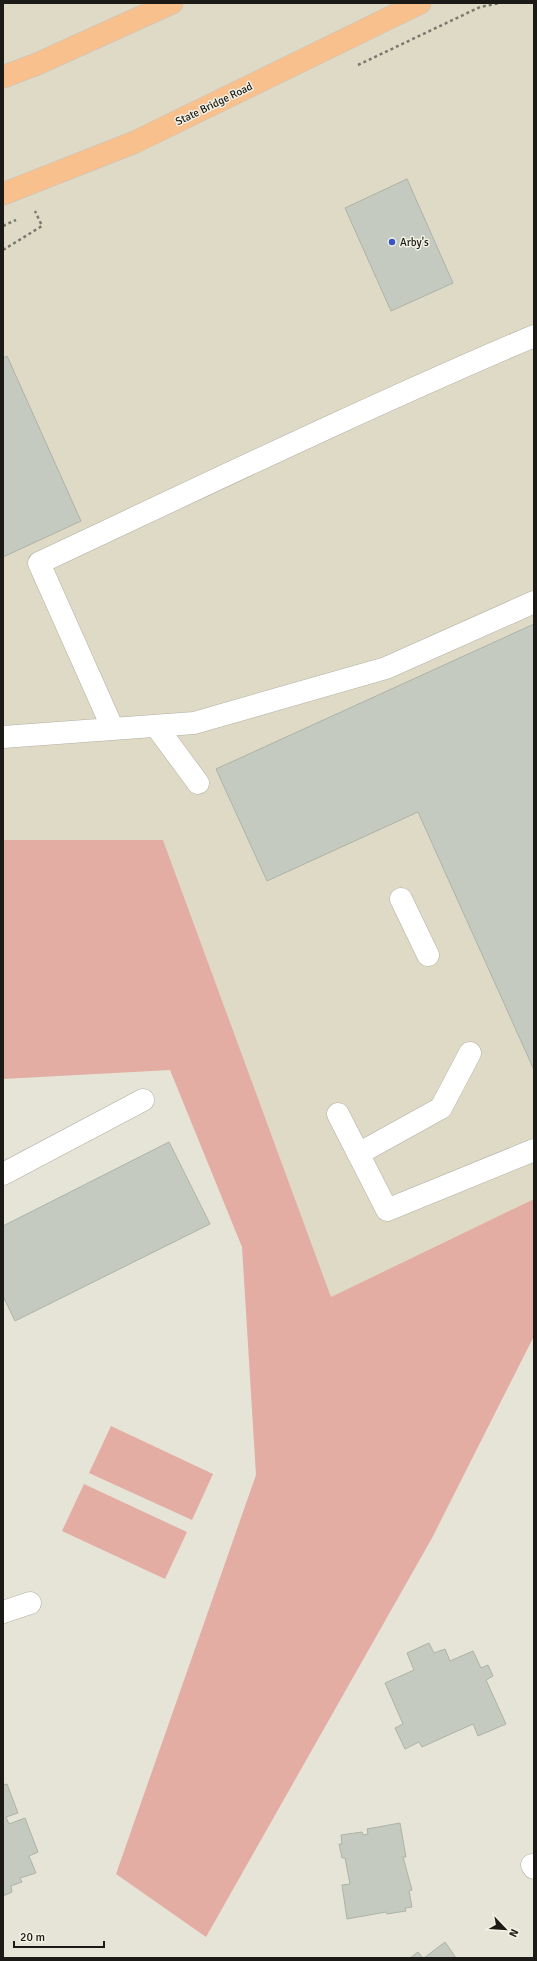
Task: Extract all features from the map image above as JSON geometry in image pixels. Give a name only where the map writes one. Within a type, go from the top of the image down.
[{"type":"highway","points":[[3,77],[37,64],[172,3]]},
{"type":"highway","name":"State Bridge Road","points":[[3,194],[135,142],[420,3]]},
{"type":"street","points":[[113,730],[39,563],[156,509],[317,431],[534,336]]},
{"type":"street","points":[[3,737],[194,723],[386,668],[534,602]]},
{"type":"street","points":[[156,726],[198,783]]},
{"type":"street","points":[[401,900],[428,955]]},
{"type":"street","points":[[358,1154],[441,1108],[470,1053]]},
{"type":"street","points":[[3,1174],[143,1100]]},
{"type":"street","points":[[338,1114],[386,1210],[534,1150]]},
{"type":"street","points":[[3,1612],[30,1602]]},
{"type":"path","points":[[3,250],[42,226],[35,211]]},
{"type":"shaded area","points":[[3,3],[534,3],[534,1199],[331,1297],[163,840],[3,840]]},
{"type":"shaded area","points":[[3,840],[163,840],[331,1297],[534,1199],[534,1336],[432,1538],[206,1937],[116,1874],[256,1475],[242,1247],[170,1070],[3,1079]]},
{"type":"shaded area","points":[[111,1426],[213,1474],[192,1520],[89,1473]]},
{"type":"shaded area","points":[[84,1484],[187,1532],[165,1579],[62,1531]]},
{"type":"building","points":[[407,179],[453,283],[391,311],[345,208]]},
{"type":"building","points":[[7,356],[81,521],[3,557],[3,358]]},
{"type":"building","points":[[534,624],[534,1070],[418,812],[267,881],[216,769]]},
{"type":"building","points":[[169,1142],[210,1224],[15,1321],[3,1296],[3,1226]]},
{"type":"building","points":[[429,1643],[434,1653],[445,1649],[450,1661],[473,1651],[481,1668],[488,1665],[493,1676],[486,1680],[506,1724],[478,1736],[473,1724],[422,1747],[419,1742],[405,1749],[395,1728],[403,1724],[385,1683],[414,1670],[407,1653]]},
{"type":"building","points":[[7,1784],[18,1813],[6,1817],[9,1824],[25,1818],[38,1852],[29,1856],[36,1873],[20,1878],[22,1882],[11,1886],[12,1892],[3,1896],[3,1785]]},
{"type":"building","points":[[400,1823],[406,1857],[403,1857],[412,1890],[409,1891],[412,1907],[405,1908],[406,1911],[387,1914],[386,1912],[347,1919],[342,1885],[350,1884],[345,1858],[342,1858],[339,1844],[342,1844],[341,1835],[362,1832],[363,1835],[368,1834],[367,1829]]},
{"type":"building","points":[[445,1942],[456,1958],[424,1958]]},
{"type":"building","points":[[418,1952],[423,1958],[410,1958]]},
{"type":"place","name":"Arby's","points":[[392,242]]}]
